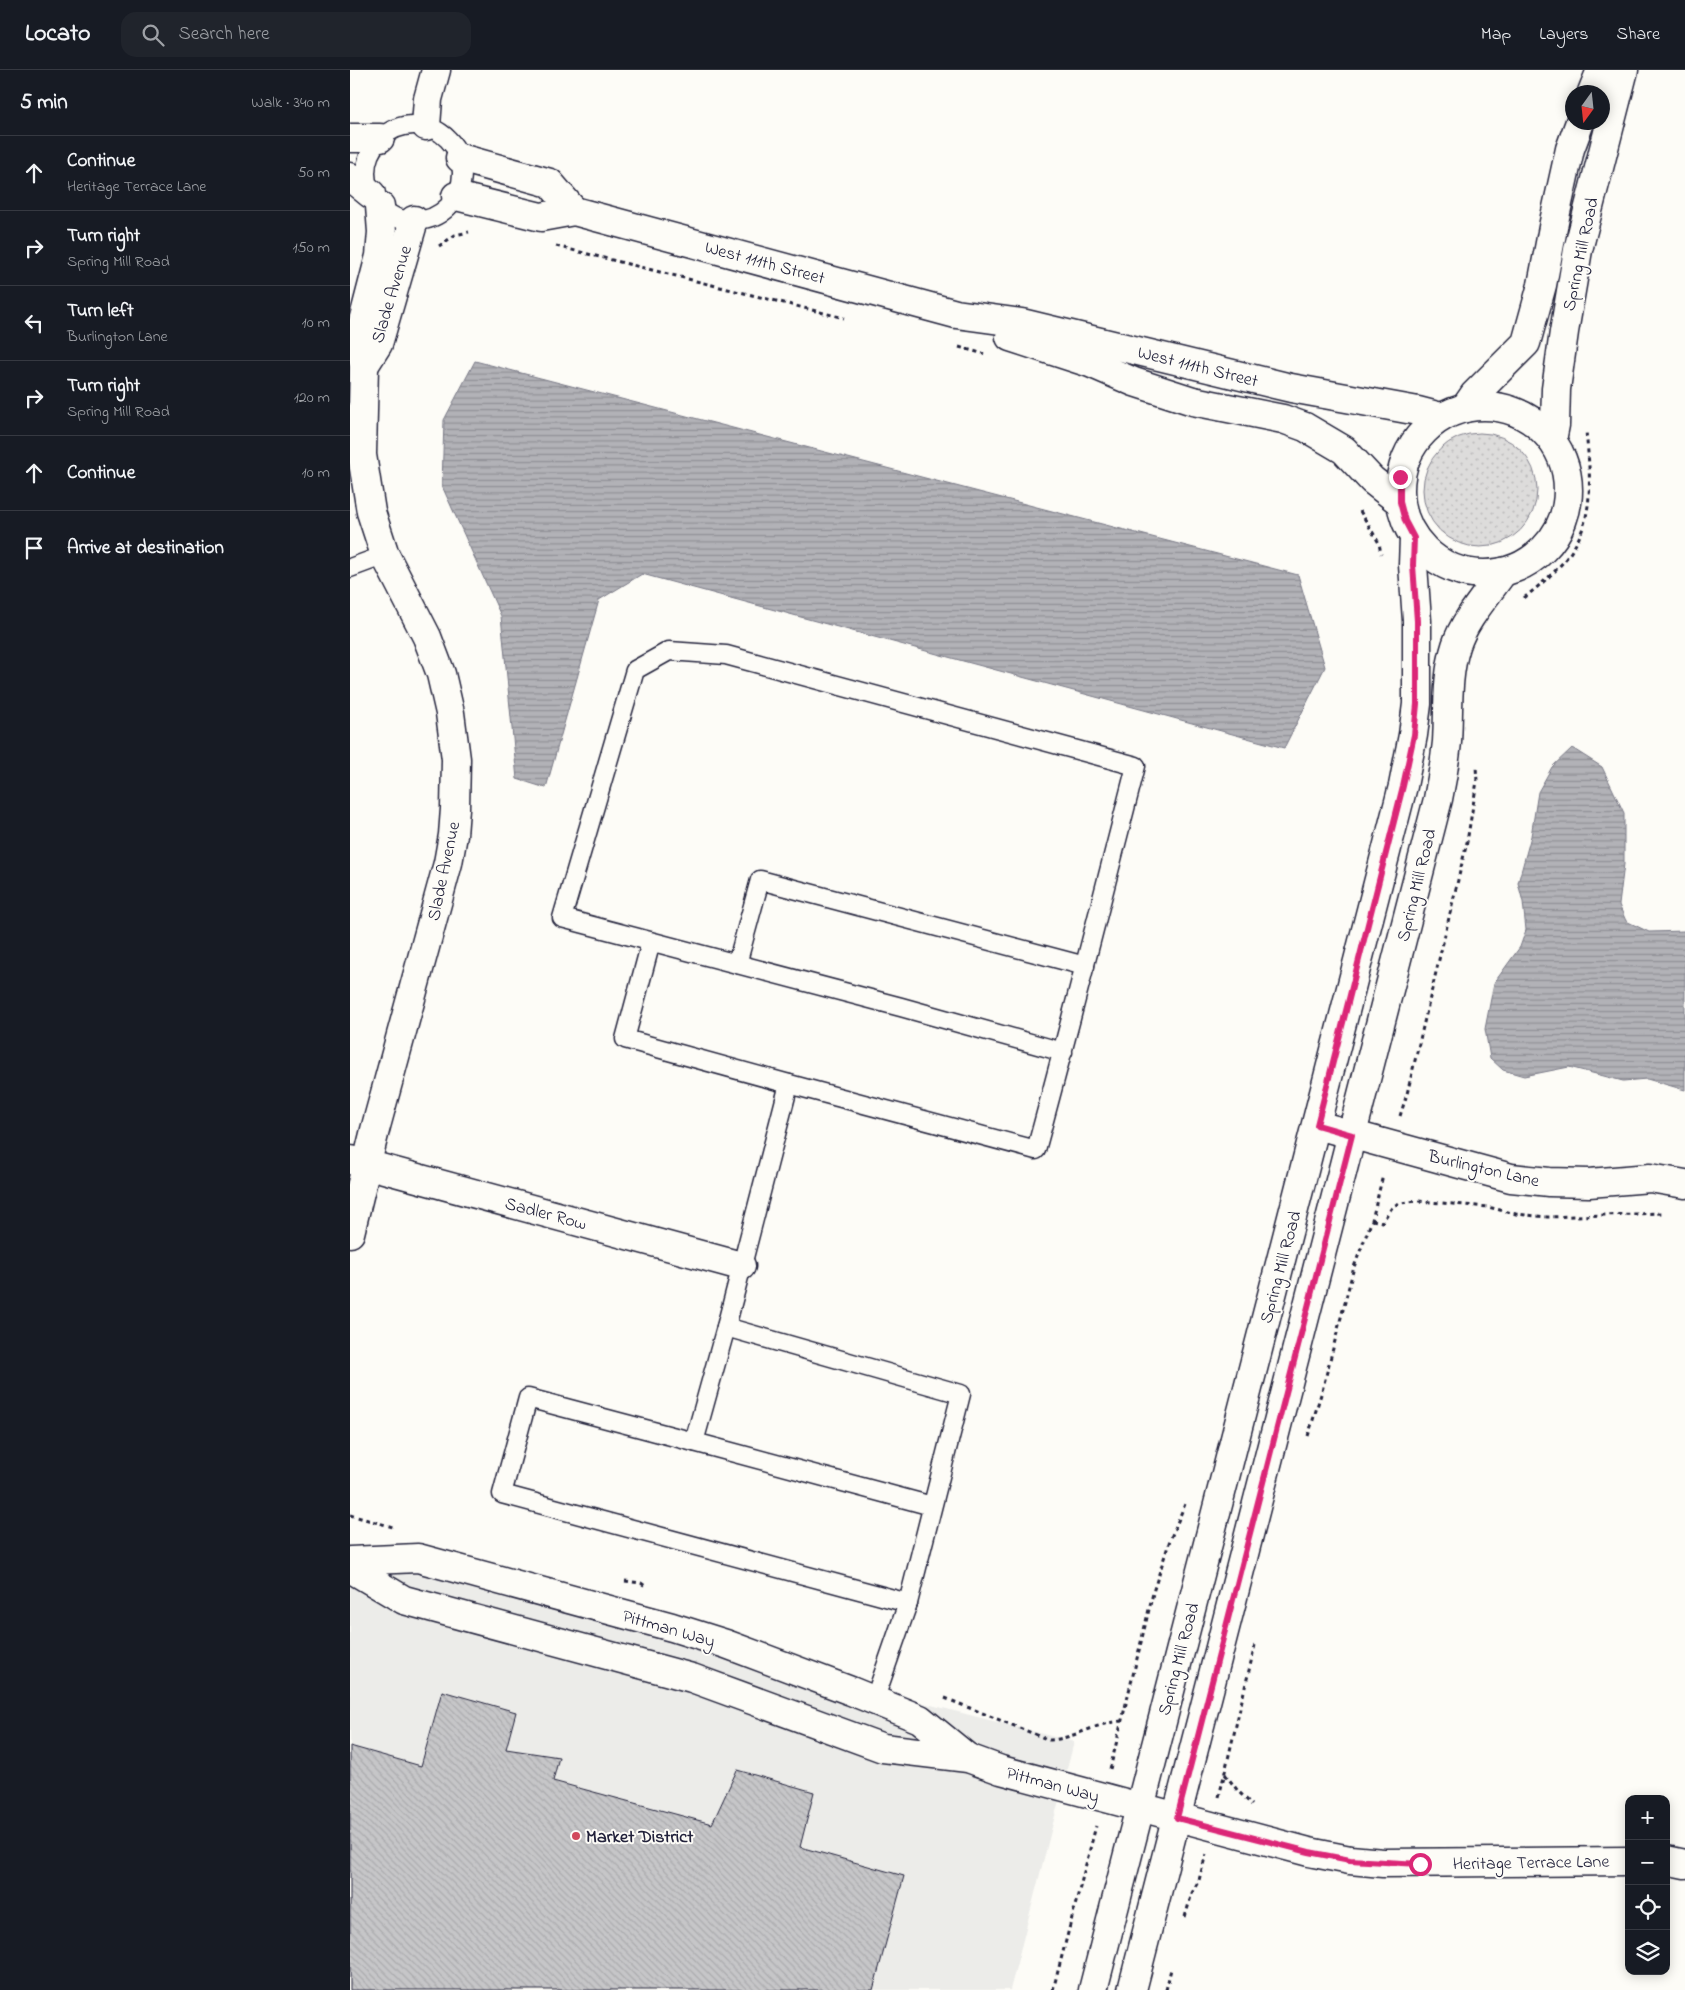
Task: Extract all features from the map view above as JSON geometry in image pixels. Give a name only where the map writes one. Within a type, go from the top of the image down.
[{"type":"street","points":[[426,126],[428,99],[436,70]]},
{"type":"street","points":[[1595,85],[1602,70]]},
{"type":"street","name":"Spring Mill Road","points":[[1552,440],[1555,425],[1556,389],[1578,250],[1624,70]]},
{"type":"street","name":"Spring Mill Road","points":[[1453,413],[1474,395],[1526,343],[1542,285],[1570,150],[1577,130]]},
{"type":"street","points":[[350,138],[380,138]]},
{"type":"street","points":[[460,158],[550,183],[574,211]]},
{"type":"street","points":[[350,178],[376,200]]},
{"type":"street","name":"West 111th Street","points":[[456,196],[541,217],[574,211],[956,314],[1022,323],[1291,388],[1418,411],[1453,413]]},
{"type":"street","name":"Slade Avenue","points":[[350,1233],[359,1162],[448,863],[455,809],[456,760],[450,713],[441,674],[427,637],[385,555],[372,512],[362,456],[364,366],[359,337],[380,256],[382,232],[376,200]]},
{"type":"street","name":"Slade Avenue","points":[[364,366],[378,344],[414,220]]},
{"type":"street","name":"West 111th Street","points":[[956,314],[994,332],[1090,363],[1134,382],[1193,401],[1283,419],[1305,427],[1344,450],[1372,480],[1400,502]]},
{"type":"street","points":[[1490,406],[1513,412],[1535,423],[1552,440],[1564,465],[1568,492],[1563,520],[1550,544],[1528,562],[1503,572],[1478,574],[1453,569],[1431,556],[1414,538],[1405,521],[1400,502],[1400,477],[1408,453],[1422,433],[1453,413],[1490,406]]},
{"type":"street","name":"Spring Mill Road","points":[[1093,1990],[1403,786],[1414,735],[1417,704],[1414,538]]},
{"type":"street","name":"Spring Mill Road","points":[[1132,1990],[1438,798],[1447,741],[1451,667],[1456,646],[1462,631],[1503,572]]},
{"type":"street","name":"Burlington Lane","points":[[1317,1125],[1511,1178],[1549,1182],[1589,1183],[1650,1178],[1685,1184]]},
{"type":"street","name":"Sadler Row","points":[[359,1162],[741,1266]]},
{"type":"street","name":"Pittman Way","points":[[350,1561],[418,1558],[672,1627],[726,1644],[920,1719],[968,1758]]},
{"type":"street","name":"Pittman Way","points":[[350,1568],[404,1600],[692,1678],[883,1748],[968,1758],[1001,1770],[1140,1808]]},
{"type":"street","name":"Heritage Terrace Lane","points":[[1140,1808],[1309,1852],[1350,1860],[1383,1863],[1625,1861]]},
{"type":"street","points":[[1670,1861],[1685,1864]]},
{"type":"lane","points":[[410,124],[426,126],[441,133],[453,144],[460,158],[462,172],[456,196],[445,209],[430,217],[414,220],[390,215],[376,200],[366,181],[366,165],[371,151],[380,138],[394,129],[410,124]]},
{"type":"lane","points":[[350,568],[385,555]]},
{"type":"lane","points":[[651,942],[626,1039],[1036,1150],[1085,966],[1136,766],[726,655],[669,651],[634,670],[562,918],[891,1004],[1062,1052]]},
{"type":"lane","points":[[737,964],[760,880],[1085,966]]},
{"type":"lane","points":[[694,1442],[789,1084]]},
{"type":"lane","points":[[726,1327],[961,1394],[908,1603],[874,1701]]},
{"type":"lane","points":[[908,1603],[502,1494],[528,1398],[932,1506]]},
{"type":"path","points":[[433,252],[444,242],[456,235],[474,231]]},
{"type":"path","points":[[556,246],[851,320]]},
{"type":"path","points":[[953,346],[990,355]]},
{"type":"path","points":[[1518,603],[1546,580],[1568,556],[1578,541],[1585,523],[1590,490],[1586,426]]},
{"type":"path","points":[[1359,510],[1379,543],[1382,559]]},
{"type":"path","points":[[1407,1094],[1467,842],[1477,781],[1476,761]]},
{"type":"path","points":[[1308,1437],[1354,1267],[1372,1220],[1380,1187]]},
{"type":"path","points":[[1253,1806],[1224,1774],[1255,1643]]},
{"type":"path","points":[[937,1695],[1049,1740],[1058,1740],[1101,1724],[1123,1721],[1053,1990]]},
{"type":"path","points":[[1183,1924],[1192,1893],[1199,1880]]},
{"type":"path","points":[[1166,1990],[1173,1962]]},
{"type":"shaded area","points":[[475,361],[1298,575],[1325,667],[1284,748],[642,574],[599,600],[546,788],[517,779],[501,616],[442,486],[444,420]]},
{"type":"shaded area","points":[[1480,433],[1502,438],[1520,450],[1532,468],[1537,490],[1532,512],[1520,530],[1502,542],[1480,547],[1458,542],[1440,530],[1428,512],[1423,490],[1428,468],[1440,450],[1458,438]]},
{"type":"shaded area","points":[[1572,748],[1602,767],[1624,813],[1624,864],[1619,905],[1626,921],[1649,932],[1685,931],[1685,1090],[1647,1079],[1623,1081],[1569,1067],[1524,1076],[1503,1070],[1490,1058],[1485,1029],[1494,983],[1520,947],[1526,930],[1523,902],[1518,883],[1531,836],[1538,792],[1552,767]]},
{"type":"shaded area","points":[[350,1555],[1074,1742],[1010,1990],[350,1990]]},
{"type":"building","name":"Market District","points":[[442,1691],[516,1712],[506,1749],[559,1757],[553,1781],[712,1824],[737,1770],[814,1792],[800,1847],[904,1876],[873,1990],[350,1990],[350,1746],[421,1766]]},
{"type":"place","name":"Market District","points":[[576,1836]]},
{"type":"route","points":[[1400,477],[1400,502],[1405,521],[1414,538],[1417,704],[1414,735],[1403,786],[1317,1125],[1352,1135],[1177,1818],[1309,1852],[1350,1860],[1420,1864]]}]
